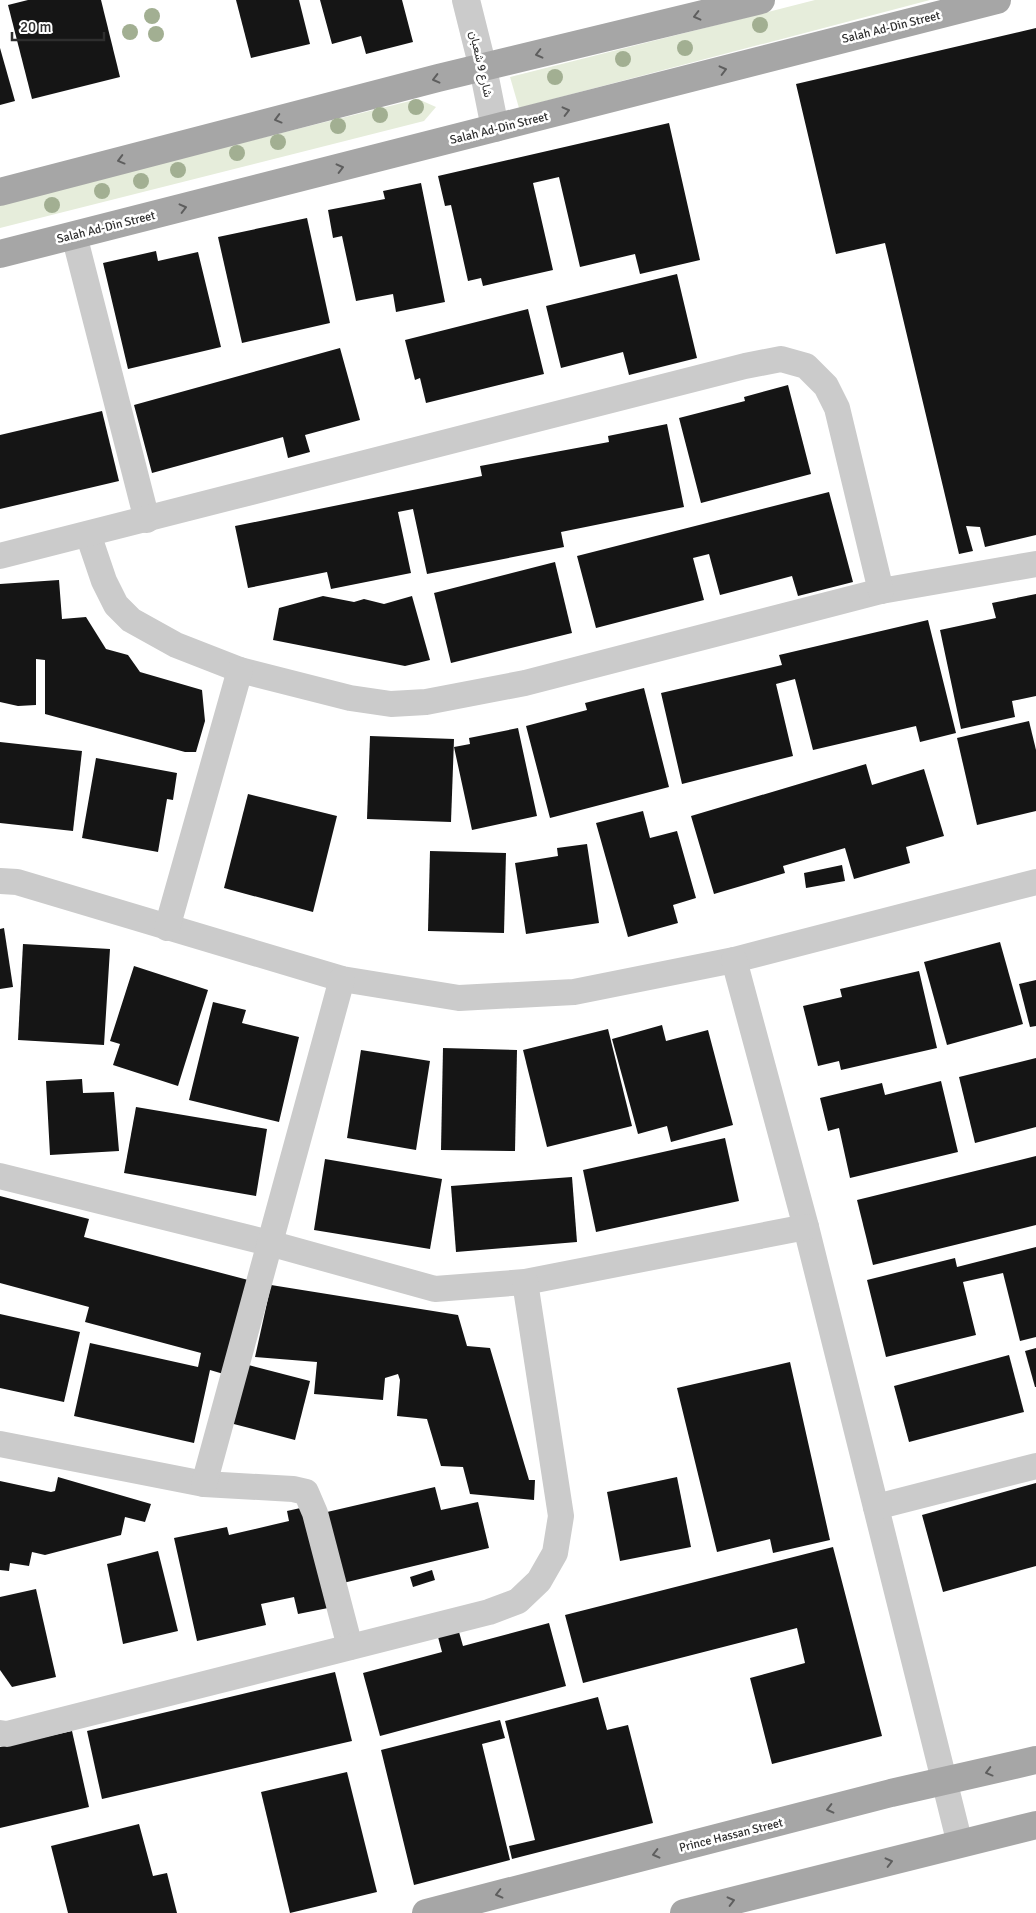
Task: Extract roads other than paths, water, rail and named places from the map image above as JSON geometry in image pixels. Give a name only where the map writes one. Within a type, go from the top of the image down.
[{"type":"main road","points":[[0,192],[731,4],[761,0]]},
{"type":"main road","name":"Salah Ad-Din Street","points":[[0,254],[997,0]]},
{"type":"main road","name":"Prince Hassan Street","points":[[426,1913],[882,1796],[1036,1760]]},
{"type":"main road","points":[[684,1913],[1036,1825]]},
{"type":"street","name":"شارع 9 شعبان","points":[[466,0],[483,68],[495,128]]},
{"type":"street","points":[[74,235],[147,520]]},
{"type":"street","points":[[0,556],[147,520],[526,421],[745,366],[781,359],[806,366],[826,386],[837,408],[882,591]]},
{"type":"street","points":[[88,534],[108,589],[116,605],[131,620],[176,645],[240,670],[350,698],[392,704],[426,702],[526,683],[882,591],[1036,564]]},
{"type":"street","points":[[167,928],[240,670]]},
{"type":"street","points":[[0,881],[17,882],[342,979],[460,998],[574,992],[734,960],[1036,882]]},
{"type":"street","points":[[734,960],[806,1227],[960,1844]]},
{"type":"street","points":[[204,1484],[342,979]]},
{"type":"street","points":[[0,1176],[269,1243],[435,1289],[526,1282],[806,1227]]},
{"type":"street","points":[[0,1734],[7,1734],[489,1612],[518,1601],[539,1581],[555,1553],[561,1516],[526,1282]]},
{"type":"street","points":[[0,1444],[204,1484],[293,1489],[306,1492],[315,1513],[350,1647]]},
{"type":"street","points":[[876,1507],[1036,1466]]}]
